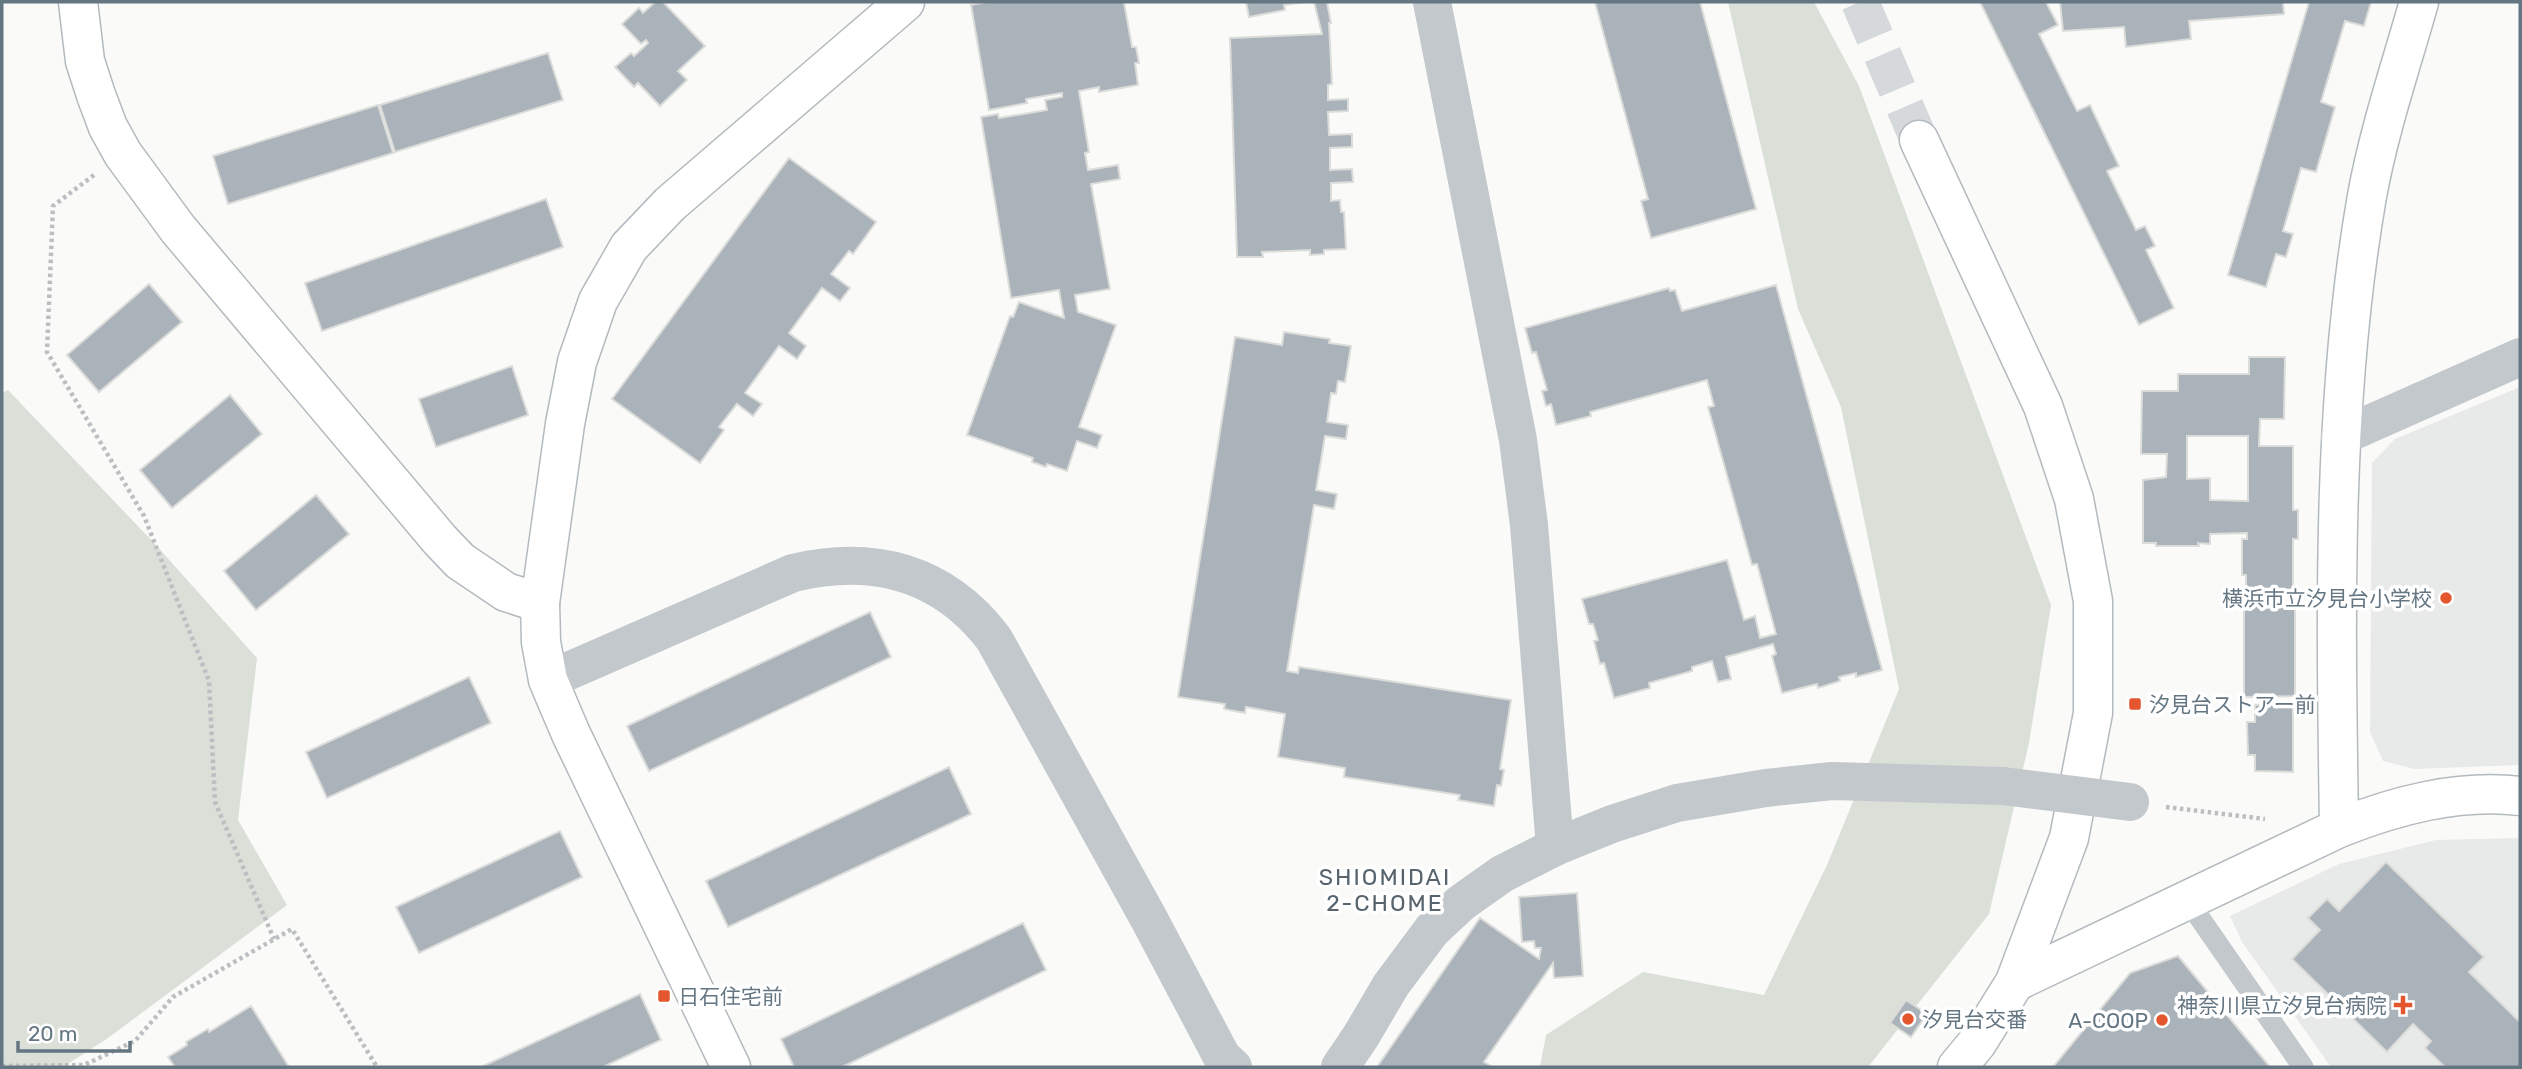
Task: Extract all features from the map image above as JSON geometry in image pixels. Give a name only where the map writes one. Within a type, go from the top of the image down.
[{"type":"street","points":[[78,2],[83,48],[92,84],[108,127],[123,153],[178,229],[460,561],[506,592],[540,603]]},
{"type":"street","points":[[731,1067],[548,680],[541,642],[540,603],[565,424],[577,362],[598,301],[629,247],[670,204],[905,2]]},
{"type":"street","points":[[1432,2],[1518,440],[1530,524],[1555,847]]},
{"type":"street","points":[[2339,828],[2340,437],[2354,287],[2368,193],[2420,2]]},
{"type":"street","points":[[1920,140],[2043,406],[2074,499],[2093,601],[2093,713],[2069,838],[2015,982],[1977,1043],[1957,1067]]},
{"type":"street","points":[[2340,437],[2520,357]]},
{"type":"street","points":[[548,680],[804,571],[824,566],[863,565],[892,570],[936,586],[976,616],[994,639],[1222,1057],[1233,1067]]},
{"type":"street","points":[[1340,1067],[1391,985],[1432,930],[1461,903],[1502,874],[1555,847],[1612,824],[1677,803],[1766,788],[1832,781],[2003,786],[2130,802]]},
{"type":"street","points":[[2015,982],[2339,828],[2385,810],[2490,792],[2520,796]]},
{"type":"lane","points":[[2188,901],[2303,1067]]},
{"type":"path","points":[[123,153],[53,206],[47,352],[144,516],[209,681],[215,802],[274,939]]},
{"type":"path","points":[[2130,802],[2274,820]]},
{"type":"path","points":[[2,1066],[84,1065],[135,1041],[173,997],[292,929],[377,1067]]},
{"type":"shaded area","points":[[1728,2],[1814,2],[1859,86],[2051,605],[2029,743],[1989,914],[1868,1067],[1540,1067],[1546,1035],[1643,972],[1764,995],[1827,865],[1899,689],[1841,407],[1798,309]]},
{"type":"shaded area","name":"横浜市立汐見台小学校","points":[[2520,387],[2520,765],[2414,769],[2383,761],[2370,732],[2372,463],[2395,439]]},
{"type":"shaded area","points":[[8,390],[155,544],[257,658],[238,820],[287,905],[108,1038],[63,1067],[2,1067],[2,393]]},
{"type":"shaded area","name":"神奈川県立汐見台病院","points":[[2520,838],[2520,1067],[2331,1067],[2242,942],[2230,916],[2339,864],[2436,840]]},
{"type":"building","points":[[655,2],[663,2],[705,46],[678,71],[687,80],[660,106],[638,83],[634,87],[615,67],[631,53],[634,56],[648,43],[646,40],[641,44],[622,24],[639,8],[643,13]]},
{"type":"building","points":[[987,2],[1124,2],[1132,47],[1136,47],[1139,63],[1135,63],[1138,85],[1099,92],[1099,87],[1079,91],[1089,152],[1085,153],[1088,170],[1118,165],[1120,179],[1091,184],[1110,289],[1075,295],[1078,312],[1116,325],[1079,427],[1102,435],[1097,448],[1077,441],[1067,471],[1032,462],[1033,458],[967,435],[1010,316],[1013,317],[1019,302],[1064,318],[1059,290],[1011,298],[981,117],[998,114],[999,118],[1047,110],[1045,100],[1062,97],[1062,93],[1026,99],[1027,103],[989,110],[971,5]]},
{"type":"building","points":[[1246,2],[1305,2],[1284,5],[1285,10],[1249,17]]},
{"type":"building","points":[[1314,2],[1327,2],[1331,23],[1332,84],[1328,85],[1328,100],[1348,99],[1348,111],[1328,112],[1329,135],[1352,134],[1352,147],[1330,148],[1330,170],[1352,169],[1353,182],[1331,183],[1331,201],[1340,200],[1341,212],[1344,212],[1346,249],[1324,250],[1324,254],[1310,255],[1310,250],[1262,252],[1263,257],[1237,257],[1230,38],[1322,34]]},
{"type":"building","points":[[1595,2],[1700,2],[1756,209],[1651,238],[1641,201],[1648,199]]},
{"type":"building","points":[[1980,2],[2046,2],[2058,25],[2039,34],[2077,111],[2090,105],[2119,166],[2107,171],[2136,230],[2145,226],[2155,246],[2146,250],[2174,308],[2139,325]]},
{"type":"building","points":[[2060,2],[2283,2],[2284,14],[2189,21],[2191,39],[2126,47],[2124,27],[2063,31]]},
{"type":"building","points":[[2309,2],[2371,2],[2364,26],[2345,21],[2321,102],[2335,107],[2316,172],[2301,168],[2283,231],[2293,234],[2286,257],[2276,254],[2266,287],[2228,275]]},
{"type":"building","points":[[548,53],[563,100],[395,152],[380,105]]},
{"type":"building","points":[[378,105],[393,153],[228,204],[213,156]]},
{"type":"building","points":[[789,158],[876,222],[853,254],[849,251],[831,274],[850,288],[840,301],[822,288],[789,333],[806,346],[797,359],[779,346],[745,393],[762,404],[753,416],[737,404],[719,427],[724,430],[700,463],[612,399]]},
{"type":"building","points":[[546,199],[563,247],[322,331],[305,283]]},
{"type":"building","points":[[149,284],[182,322],[99,392],[67,355]]},
{"type":"building","points":[[1776,285],[1882,670],[1856,677],[1856,673],[1839,677],[1840,681],[1818,688],[1817,684],[1782,693],[1772,656],[1776,654],[1773,644],[1726,657],[1731,679],[1718,682],[1712,661],[1692,667],[1692,671],[1649,683],[1650,688],[1614,698],[1604,663],[1600,664],[1594,641],[1598,640],[1593,624],[1589,624],[1582,599],[1727,560],[1744,620],[1755,616],[1760,638],[1776,634],[1757,564],[1752,565],[1708,407],[1714,406],[1707,380],[1590,412],[1591,416],[1556,425],[1551,404],[1546,406],[1542,391],[1547,390],[1536,352],[1532,353],[1525,328],[1669,288],[1670,291],[1675,290],[1682,311]]},
{"type":"building","points":[[1284,332],[1330,339],[1329,343],[1351,346],[1345,382],[1338,381],[1336,394],[1331,393],[1327,422],[1348,425],[1346,439],[1325,436],[1316,490],[1337,494],[1334,509],[1314,505],[1287,671],[1298,673],[1299,667],[1511,700],[1500,769],[1504,770],[1501,786],[1497,785],[1494,806],[1458,800],[1460,795],[1344,777],[1345,768],[1278,757],[1285,714],[1246,707],[1245,713],[1224,709],[1225,704],[1178,697],[1235,337],[1282,345]]},
{"type":"building","points":[[2249,357],[2285,357],[2284,419],[2260,419],[2259,446],[2293,446],[2293,510],[2298,510],[2298,539],[2293,539],[2293,595],[2246,595],[2246,575],[2242,575],[2242,539],[2247,539],[2247,533],[2210,534],[2210,544],[2198,543],[2199,546],[2156,546],[2156,543],[2143,543],[2143,480],[2166,477],[2167,454],[2141,454],[2142,391],[2178,391],[2178,374],[2249,374]],"holes":[[[2187,436],[2248,436],[2248,501],[2210,500],[2210,478],[2187,479]]]},
{"type":"building","points":[[512,366],[528,415],[436,447],[419,399]]},
{"type":"building","points":[[230,395],[262,434],[172,508],[140,470]]},
{"type":"building","points":[[316,495],[349,534],[256,610],[224,571]]},
{"type":"building","points":[[2244,604],[2295,604],[2295,696],[2244,697]]},
{"type":"building","points":[[870,612],[891,657],[649,771],[627,726]]},
{"type":"building","points":[[469,677],[491,723],[327,798],[306,752]]},
{"type":"building","points":[[2293,704],[2293,772],[2255,771],[2255,755],[2248,755],[2247,722],[2255,722],[2255,705]]},
{"type":"building","points":[[949,767],[971,814],[728,927],[706,881]]},
{"type":"building","points":[[560,831],[582,877],[419,953],[396,907]]},
{"type":"building","points":[[2386,862],[2484,957],[2469,972],[2520,1022],[2520,1067],[2445,1067],[2425,1048],[2431,1041],[2413,1024],[2387,1052],[2292,959],[2320,930],[2308,918],[2327,899],[2339,911]]},
{"type":"building","points":[[1577,893],[1583,976],[1554,978],[1553,963],[1484,1062],[1493,1067],[1377,1067],[1480,918],[1539,959],[1541,948],[1535,948],[1534,941],[1522,942],[1519,897]]},
{"type":"building","points":[[1023,923],[1046,970],[842,1067],[794,1067],[781,1039]]},
{"type":"building","name":"A-COOP","points":[[2178,956],[2270,1067],[2053,1067],[2130,973]]},
{"type":"building","points":[[640,994],[661,1040],[603,1067],[481,1067]]},
{"type":"building","name":"汐見台交番","points":[[1906,1000],[1927,1014],[1911,1037],[1890,1023]]},
{"type":"building","points":[[251,1006],[289,1067],[175,1067],[168,1057],[187,1045],[186,1042],[208,1029],[209,1032]]},
{"type":"tunnel","points":[[1860,2],[1919,140]]},
{"type":"place","name":"横浜市立汐見台小学校","points":[[2446,598]]},
{"type":"place","name":"汐見台ストアー前","points":[[2135,704]]},
{"type":"place","name":"日石住宅前","points":[[664,996]]},
{"type":"place","name":"神奈川県立汐見台病院","points":[[2403,1005]]},
{"type":"place","name":"汐見台交番","points":[[1908,1019]]},
{"type":"place","name":"A-COOP","points":[[2162,1020]]},
{"type":"district","name":"SHIOMIDAI 2-CHOME","points":[[1385,890]]}]
